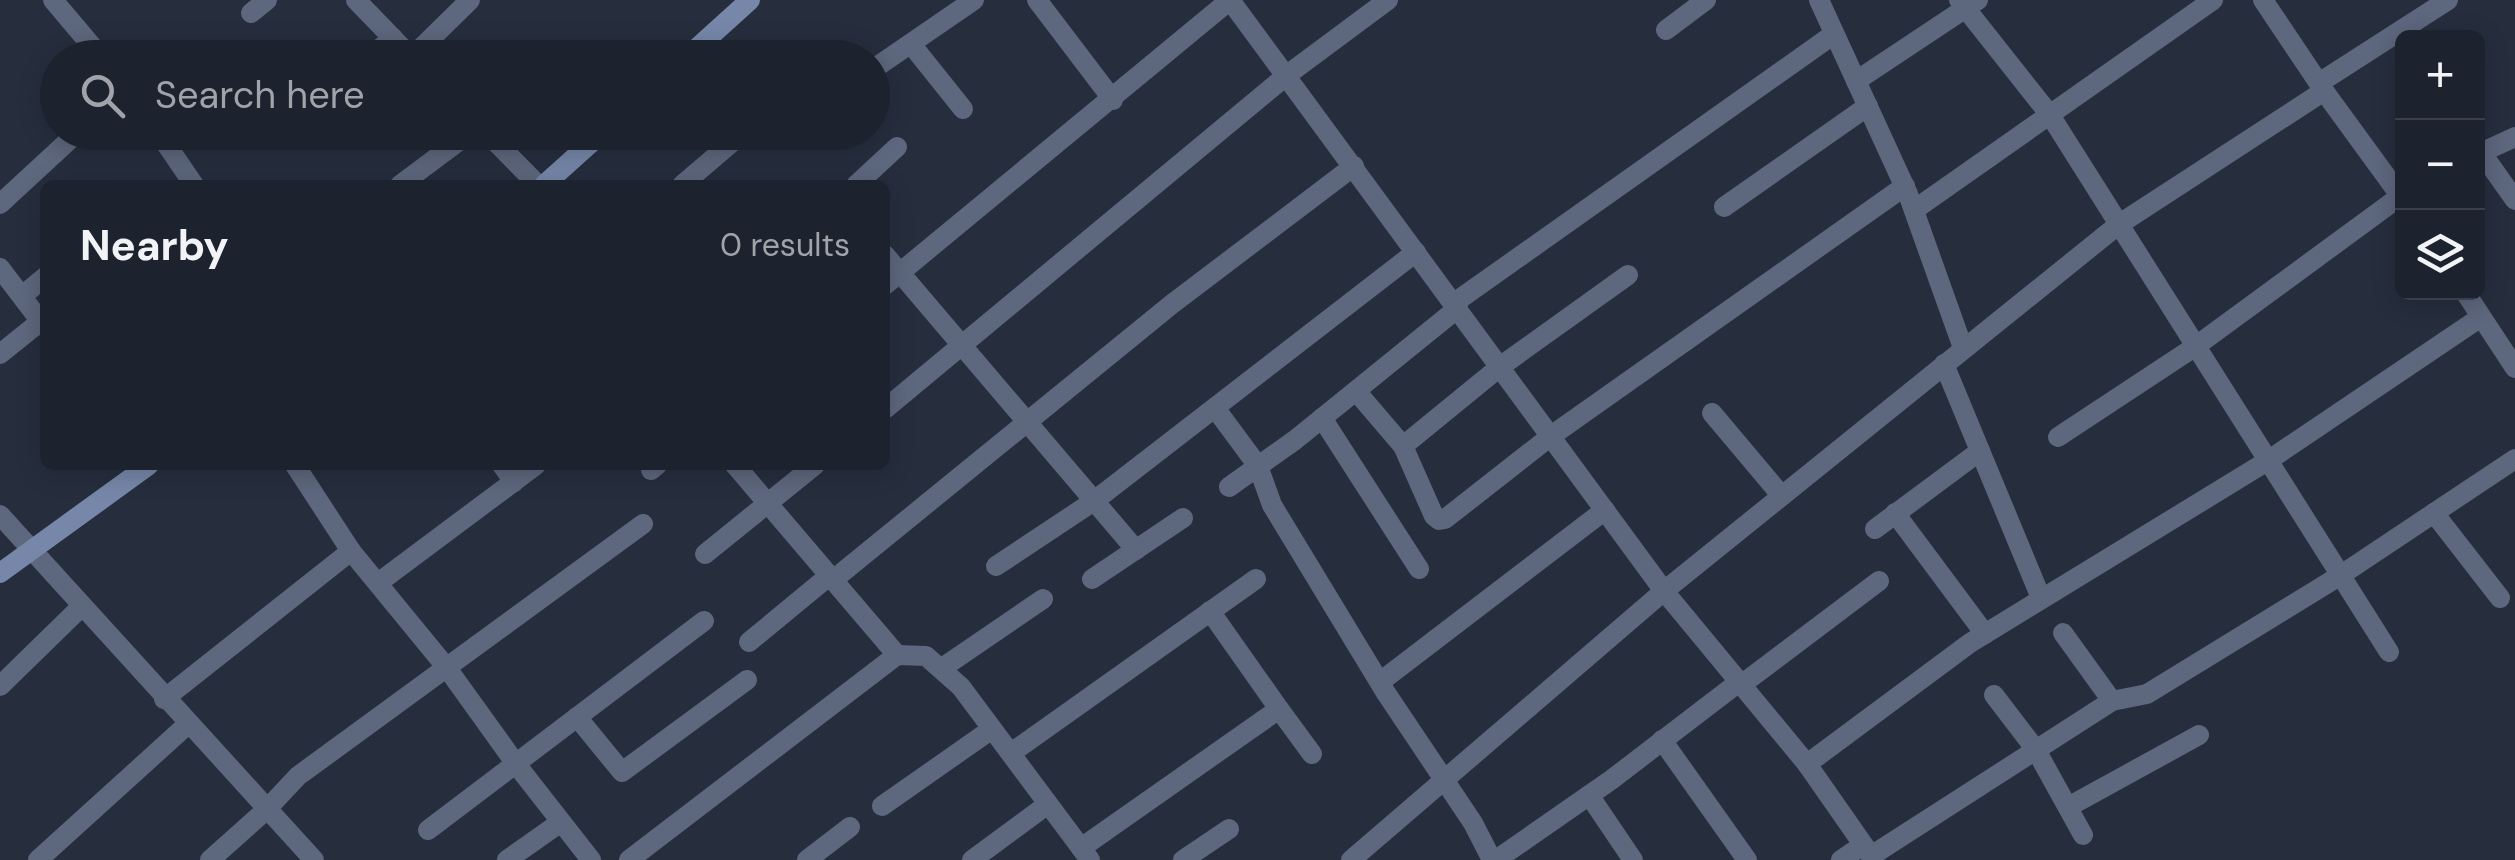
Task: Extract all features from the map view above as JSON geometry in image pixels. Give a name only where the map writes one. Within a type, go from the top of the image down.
[{"type":"main road","points":[[706,40],[750,0]]},
{"type":"main road","points":[[547,180],[582,150]]},
{"type":"main road","points":[[0,573],[141,470]]},
{"type":"street","points":[[53,0],[87,40]]},
{"type":"street","points":[[356,0],[393,38],[390,40]]},
{"type":"street","points":[[429,40],[470,0]]},
{"type":"street","points":[[890,58],[974,0]]},
{"type":"street","points":[[1037,0],[1114,100]]},
{"type":"street","points":[[1136,550],[962,348],[893,278],[1114,100],[1230,0],[1664,591],[1807,764],[1870,854]]},
{"type":"street","points":[[890,405],[1287,75],[1388,0]]},
{"type":"street","points":[[1666,30],[1706,0]]},
{"type":"street","points":[[1819,0],[1905,186],[1963,348]]},
{"type":"street","points":[[1914,210],[2213,0]]},
{"type":"street","points":[[2263,0],[2395,187]]},
{"type":"street","points":[[1351,860],[1664,591],[2118,225],[2448,0]]},
{"type":"street","points":[[1856,81],[1967,3],[2050,115],[2389,652]]},
{"type":"street","points":[[1229,486],[1322,418],[1456,306],[1834,34]]},
{"type":"street","points":[[911,44],[963,109]]},
{"type":"street","points":[[1724,207],[1868,106]]},
{"type":"street","points":[[2485,150],[2515,137]]},
{"type":"street","points":[[861,180],[897,146]]},
{"type":"street","points":[[0,204],[58,150]]},
{"type":"street","points":[[169,150],[188,180]]},
{"type":"street","points":[[407,180],[447,150]]},
{"type":"street","points":[[505,150],[536,180]]},
{"type":"street","points":[[688,180],[723,150]]},
{"type":"street","points":[[2485,161],[2515,200]]},
{"type":"street","points":[[749,642],[1172,304],[1354,166]]},
{"type":"street","points":[[1356,390],[1403,446],[1439,520],[1551,436],[1905,186]]},
{"type":"street","points":[[2058,437],[2196,346],[2395,201]]},
{"type":"street","points":[[996,566],[1094,501],[1416,252]]},
{"type":"street","points":[[0,268],[40,320]]},
{"type":"street","points":[[1403,446],[1500,366],[1628,275]]},
{"type":"street","points":[[22,296],[40,281]]},
{"type":"street","points":[[2470,300],[2515,368]]},
{"type":"street","points":[[1807,764],[1984,634],[2269,460],[2481,317]]},
{"type":"street","points":[[0,354],[40,326]]},
{"type":"street","points":[[1944,364],[2042,598]]},
{"type":"street","points":[[1215,408],[1258,466],[1272,505],[1494,860],[1590,795],[1879,581]]},
{"type":"street","points":[[1712,414],[1781,495]]},
{"type":"street","points":[[1322,418],[1419,569]]},
{"type":"street","points":[[1874,530],[1980,451]]},
{"type":"street","points":[[1840,860],[1870,854],[2112,701],[2148,694],[2341,575],[2515,458]]},
{"type":"street","points":[[298,470],[351,551],[448,668],[591,860]]},
{"type":"street","points":[[739,470],[896,655]]},
{"type":"street","points":[[705,554],[808,470]]},
{"type":"street","points":[[378,582],[508,474]]},
{"type":"street","points":[[1380,682],[1606,510]]},
{"type":"street","points":[[1895,512],[1984,634]]},
{"type":"street","points":[[2434,513],[2500,598]]},
{"type":"street","points":[[0,515],[314,860]]},
{"type":"street","points":[[1092,579],[1183,518]]},
{"type":"street","points":[[210,860],[298,776],[643,524]]},
{"type":"street","points":[[164,698],[351,551]]},
{"type":"street","points":[[1010,754],[1256,579]]},
{"type":"street","points":[[942,668],[1042,599]]},
{"type":"street","points":[[0,686],[81,607]]},
{"type":"street","points":[[1210,611],[1312,754]]},
{"type":"street","points":[[428,830],[704,621]]},
{"type":"street","points":[[2063,633],[2112,701]]},
{"type":"street","points":[[629,860],[896,655],[926,656],[942,668],[1085,854],[1279,710]]},
{"type":"street","points":[[578,718],[622,772],[747,680]]},
{"type":"street","points":[[1994,695],[2036,750],[2084,836]]},
{"type":"street","points":[[38,860],[188,724]]},
{"type":"street","points":[[882,806],[992,729]]},
{"type":"street","points":[[2068,807],[2199,735]]},
{"type":"street","points":[[1662,740],[1747,860]]},
{"type":"street","points":[[1590,795],[1633,860]]},
{"type":"street","points":[[972,860],[1048,804]]},
{"type":"street","points":[[507,860],[561,822]]},
{"type":"street","points":[[820,856],[850,827]]},
{"type":"street","points":[[1184,860],[1230,829]]}]
